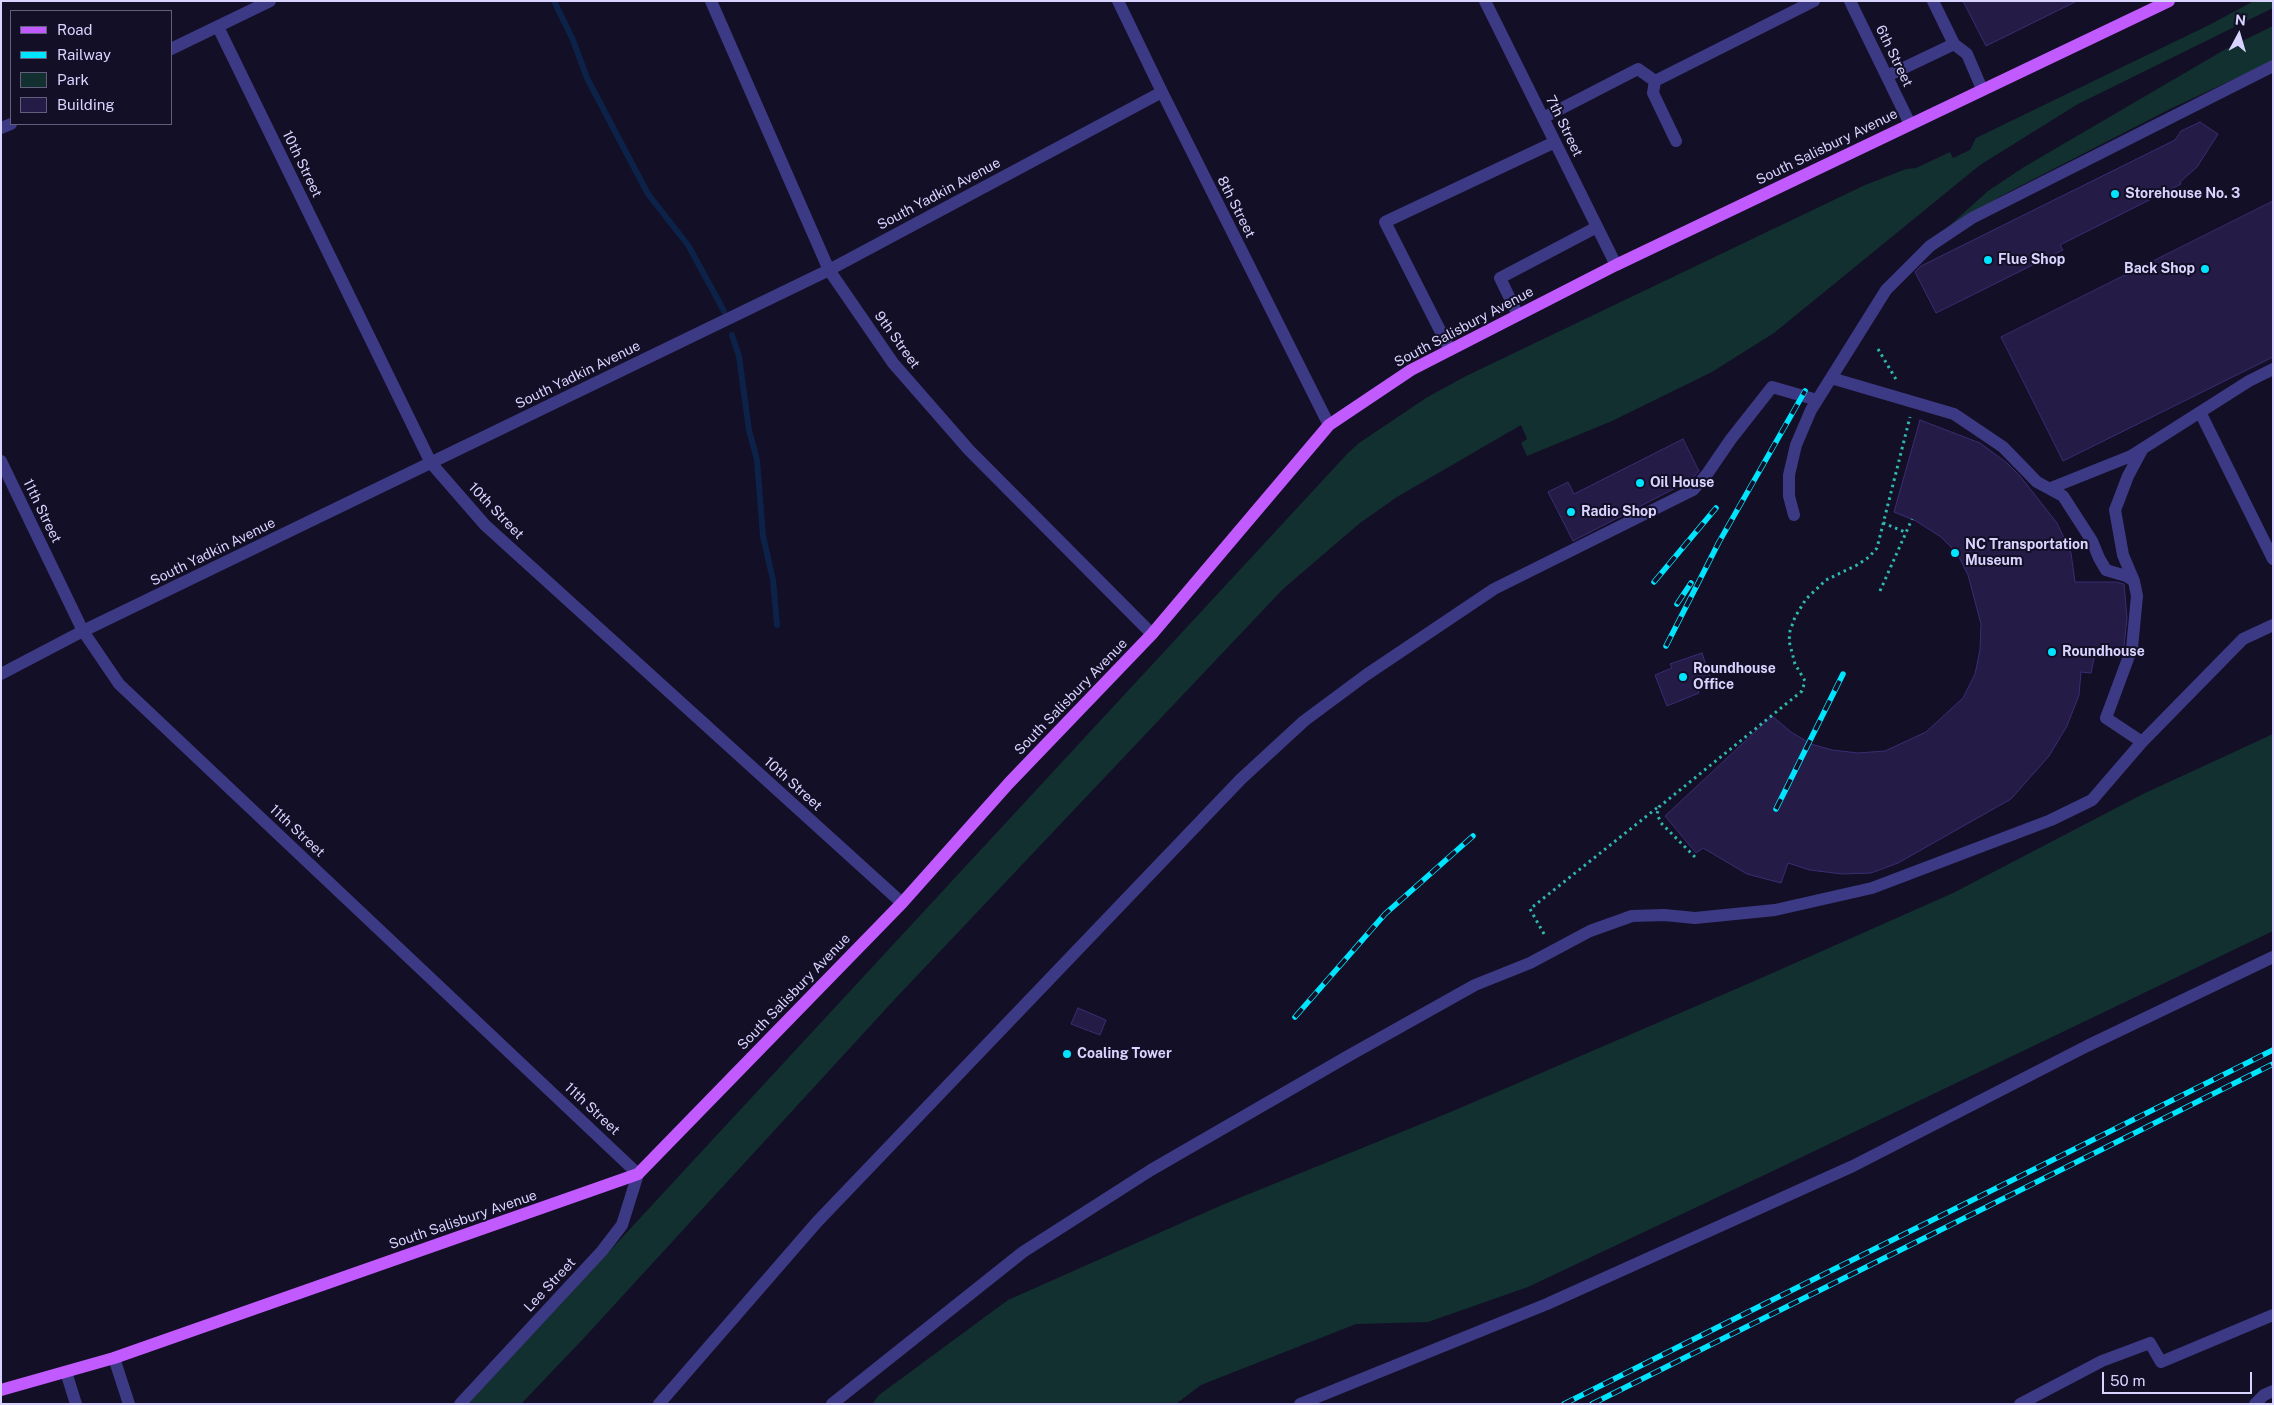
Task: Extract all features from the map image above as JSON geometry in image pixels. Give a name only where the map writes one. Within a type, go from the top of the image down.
[{"type":"main road","name":"South Salisbury Avenue","points":[[1,1390],[114,1358],[638,1174],[902,903],[1009,783],[1152,634],[1330,425],[1411,370],[1616,265],[2169,1]]},
{"type":"street","points":[[172,49],[270,1]]},
{"type":"street","name":"9th Street","points":[[711,1],[829,270],[893,363],[968,450],[1152,634]]},
{"type":"street","name":"8th Street","points":[[1118,1],[1330,425]]},
{"type":"street","name":"7th Street","points":[[1485,1],[1616,265]]},
{"type":"street","points":[[1655,81],[1814,1]]},
{"type":"street","points":[[1933,1],[1954,44],[1967,54],[1982,89]]},
{"type":"street","name":"6th Street","points":[[1852,2],[1910,124]]},
{"type":"street","name":"10th Street","points":[[218,26],[431,463],[485,526],[902,903]]},
{"type":"street","points":[[1887,76],[1954,44]]},
{"type":"street","points":[[1794,515],[1789,496],[1789,475],[1796,445],[1811,410],[1886,290],[1930,246],[1972,218],[2273,66]]},
{"type":"street","points":[[1543,118],[1638,69],[1655,81]]},
{"type":"street","points":[[1655,81],[1653,93],[1676,141]]},
{"type":"street","name":"South Yadkin Avenue","points":[[1,674],[83,631],[829,270],[1162,92]]},
{"type":"street","points":[[1450,350],[1385,222],[1555,142]]},
{"type":"street","points":[[1518,315],[1500,278],[1597,227]]},
{"type":"street","points":[[2051,488],[2131,456],[2249,381],[2273,369]]},
{"type":"street","points":[[1831,378],[1954,414],[1965,421],[2003,447],[2037,482],[2063,496],[2076,513],[2106,570],[2126,576],[2134,581]]},
{"type":"street","points":[[659,1404],[817,1222],[1241,779],[1304,721],[1366,675],[1494,589],[1693,490],[1708,474],[1731,440],[1772,387],[1817,400]]},
{"type":"street","points":[[2200,412],[2273,559]]},
{"type":"street","points":[[2142,449],[2114,510],[2123,555],[2134,581],[2137,596],[2132,648],[2106,718],[2142,742]]},
{"type":"street","name":"11th Street","points":[[1,461],[83,631],[119,684],[638,1174]]},
{"type":"street","points":[[832,1404],[1023,1252],[1151,1170],[1350,1054],[1475,985],[1530,963],[1590,931],[1632,916],[1664,915],[1695,918],[1775,910],[1872,888],[2051,820],[2092,800],[2142,742],[2243,639],[2273,625]]},
{"type":"street","points":[[1300,1404],[1547,1304],[1853,1166],[2087,1046],[2273,957]]},
{"type":"street","name":"Lee Street","points":[[460,1404],[607,1244],[622,1225],[638,1174]]},
{"type":"street","points":[[2020,1404],[2038,1400],[2102,1361],[2150,1343],[2161,1362],[2273,1315]]},
{"type":"street","points":[[114,1358],[128,1404]]},
{"type":"street","points":[[66,1372],[76,1404]]},
{"type":"street","points":[[2255,1404],[2264,1395],[2273,1391]]},
{"type":"path","points":[[1544,934],[1530,909],[1802,691],[1804,681],[1795,664],[1789,641],[1795,617],[1806,599],[1826,580],[1868,557],[1876,548],[1912,413],[1911,402],[1878,349]]},
{"type":"path","points":[[1880,591],[1912,519]]},
{"type":"path","points":[[1882,523],[1905,532]]},
{"type":"path","points":[[1659,807],[1658,814],[1661,822],[1695,857]]},
{"type":"green space","points":[[2254,1],[2273,1],[2273,8],[2078,104],[1980,165],[1774,333],[1712,372],[1612,421],[1527,456],[1521,443],[1527,439],[1521,425],[1397,497],[1360,523],[1283,589],[894,1000],[521,1404],[468,1404],[1359,443],[1426,398],[1466,376],[1865,185],[1906,169],[1916,168],[1950,152],[1953,158],[1970,150],[1976,138],[2209,25]]},
{"type":"green space","points":[[2273,26],[2273,61],[2172,108],[2001,196],[1939,235],[1988,191],[2024,167],[2224,50]]},
{"type":"green space","points":[[2273,734],[2273,931],[1777,1169],[1528,1287],[1428,1322],[1356,1324],[1201,1385],[1176,1404],[872,1404],[879,1395],[1008,1300],[1222,1205],[1453,1111],[1953,893],[2143,794]]},
{"type":"building","points":[[1963,1],[2077,1],[1986,46]]},
{"type":"building","points":[[2200,122],[2218,134],[2197,167],[2180,182],[2181,184],[2060,245],[2063,250],[1936,313],[1915,272],[1921,266],[2175,140],[2181,131]]},
{"type":"building","name":"Back Shop","points":[[2273,201],[2273,357],[2063,461],[2001,337]]},
{"type":"building","name":"Roundhouse","points":[[1920,420],[1980,443],[2007,463],[2020,476],[2057,523],[2071,553],[2075,582],[2116,582],[2124,584],[2127,618],[2124,646],[2120,657],[2095,654],[2091,673],[2081,672],[2079,695],[2067,726],[2049,756],[2011,799],[1898,863],[1871,873],[1842,874],[1810,870],[1788,863],[1781,883],[1747,874],[1703,848],[1696,853],[1665,816],[1772,716],[1791,732],[1811,744],[1832,750],[1858,753],[1885,751],[1926,732],[1963,698],[1975,674],[1980,650],[1981,624],[1968,575],[1957,553],[1941,537],[1916,521],[1894,512]]},
{"type":"building","name":"Oil House","points":[[1683,439],[1699,471],[1691,480],[1573,541],[1548,492],[1568,482],[1574,494]]},
{"type":"building","name":"Roundhouse Office","points":[[1702,653],[1711,680],[1697,686],[1699,693],[1667,706],[1655,675],[1672,668],[1670,664]]},
{"type":"building","points":[[1078,1008],[1106,1020],[1100,1035],[1071,1024]]},
{"type":"waterway","points":[[554,1],[573,40],[587,78],[648,194],[688,245],[724,311]]},
{"type":"waterway","points":[[732,335],[739,356],[749,430],[757,460],[763,536],[773,580],[777,625]]},
{"type":"railway","points":[[1666,646],[1719,542],[1805,391]]},
{"type":"railway","points":[[1654,582],[1716,508]]},
{"type":"railway","points":[[1677,604],[1691,583]]},
{"type":"railway","points":[[1776,809],[1843,674]]},
{"type":"railway","points":[[1295,1017],[1385,914],[1473,836]]},
{"type":"railway","points":[[1564,1404],[2273,1050]]},
{"type":"railway","points":[[1592,1404],[2273,1064]]},
{"type":"place","name":"Storehouse No. 3","points":[[2115,194]]},
{"type":"place","name":"Flue Shop","points":[[1988,260]]},
{"type":"place","name":"Back Shop","points":[[2205,269]]},
{"type":"place","name":"Oil House","points":[[1640,483]]},
{"type":"place","name":"Radio Shop","points":[[1571,512]]},
{"type":"place","name":"NC Transportation Museum","points":[[1955,553]]},
{"type":"place","name":"Roundhouse","points":[[2052,652]]},
{"type":"place","name":"Roundhouse Office","points":[[1683,677]]},
{"type":"place","name":"Coaling Tower","points":[[1067,1054]]}]
